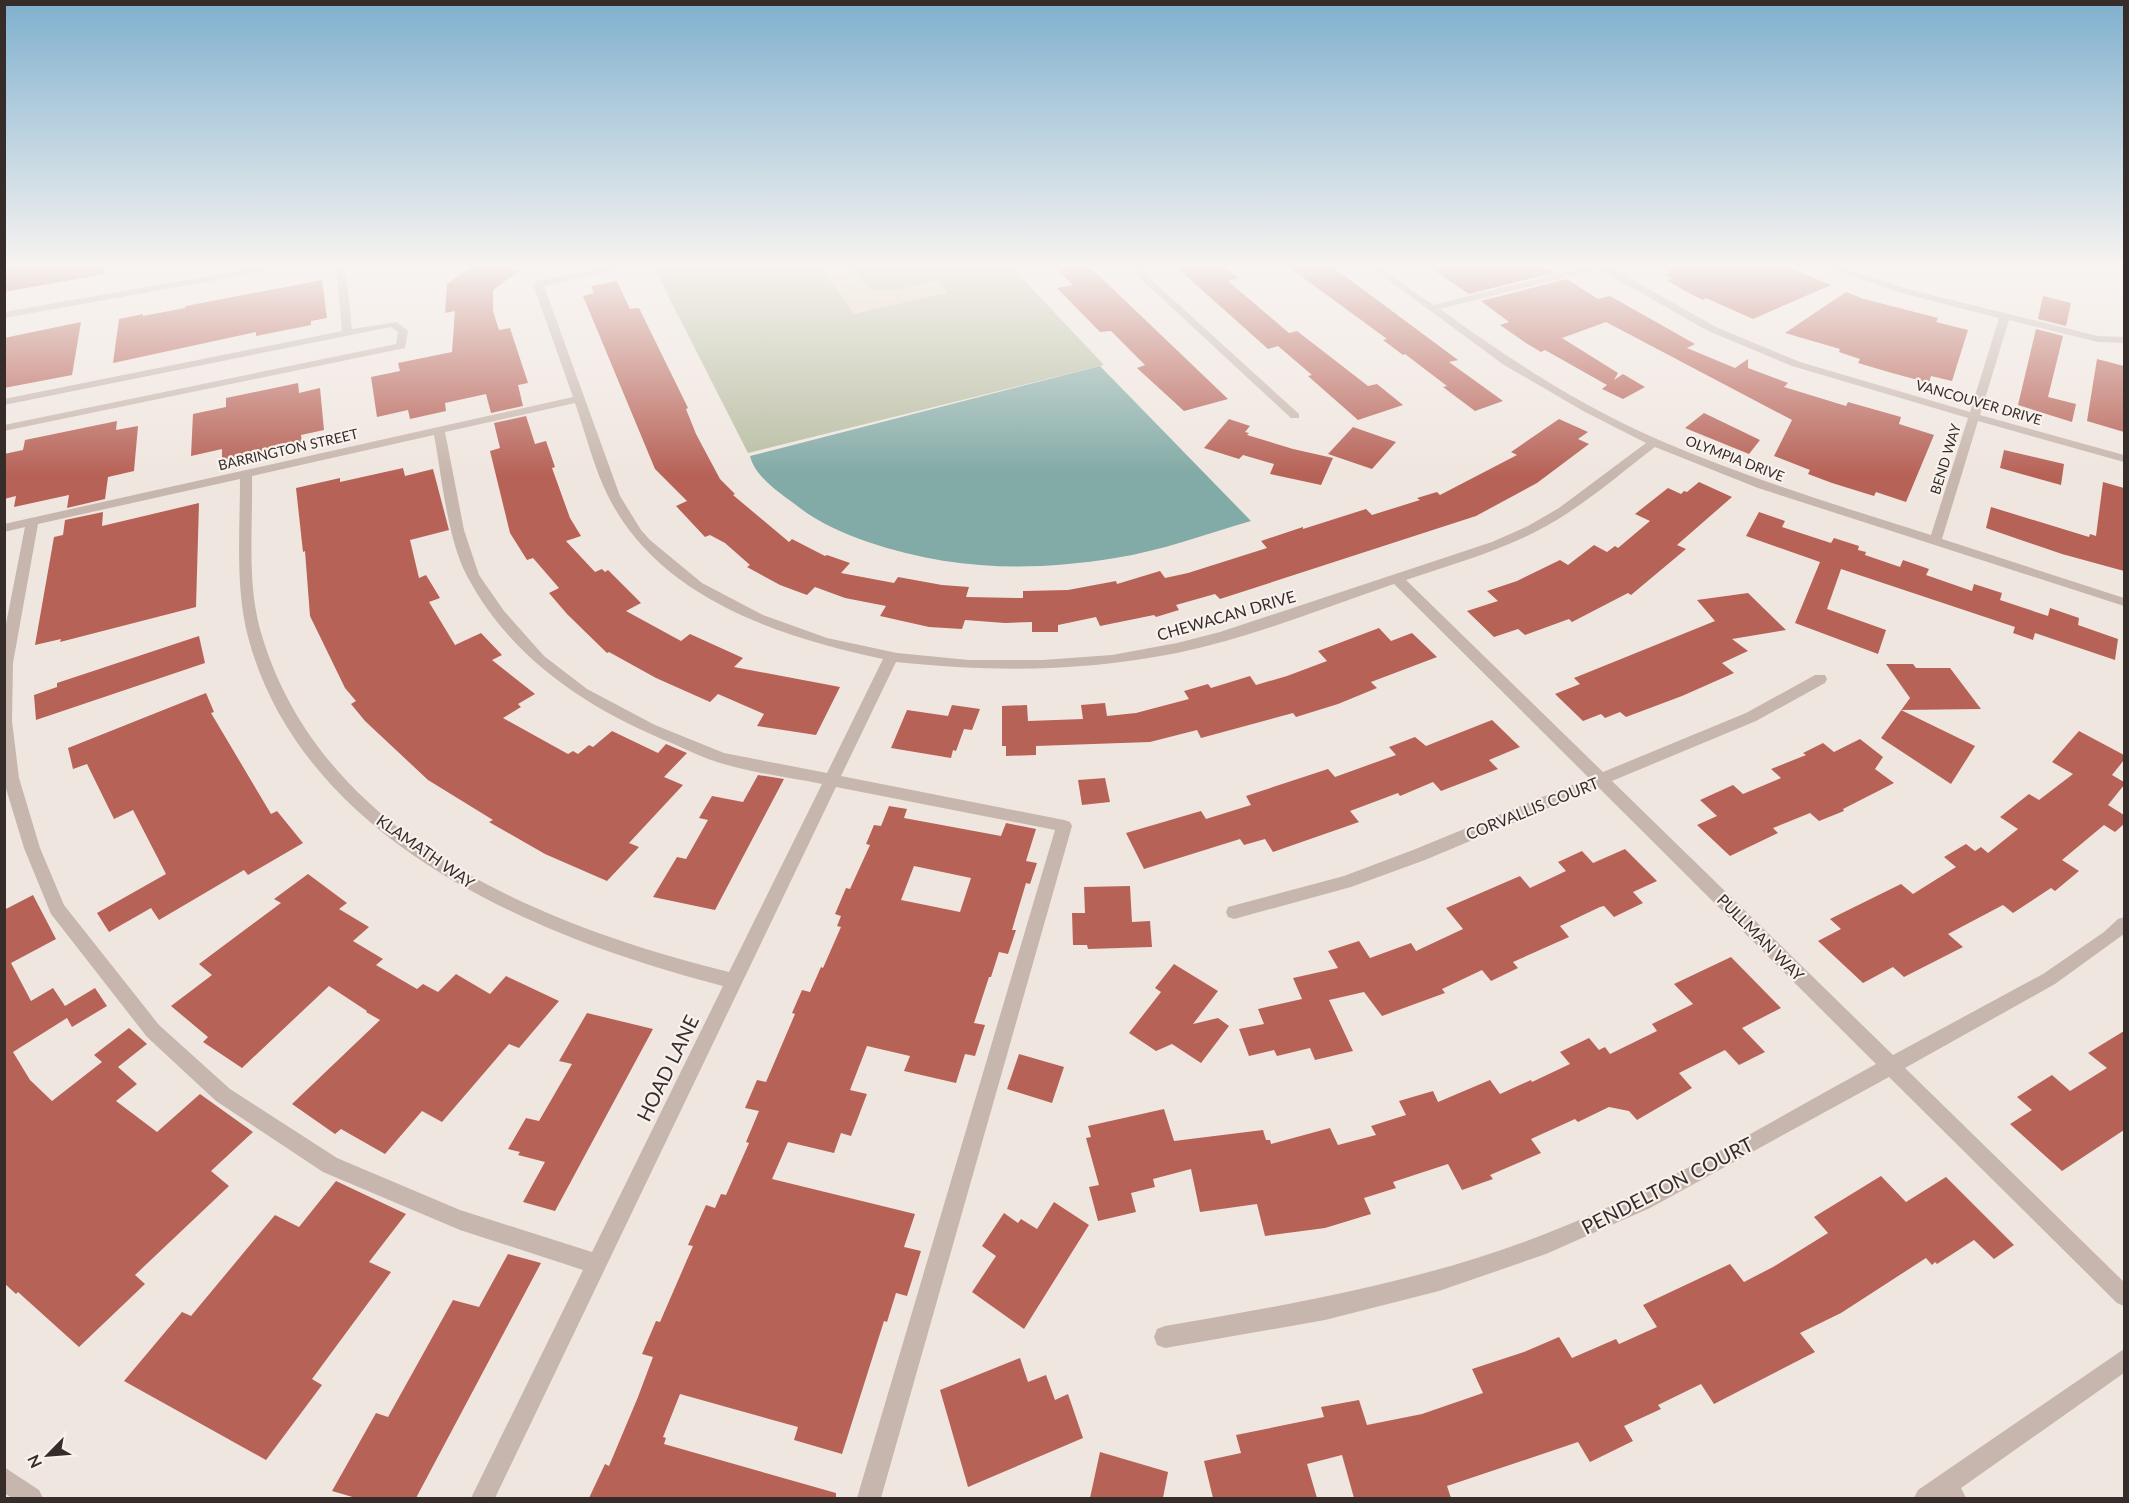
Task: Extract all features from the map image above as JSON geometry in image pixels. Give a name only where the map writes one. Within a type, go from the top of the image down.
[{"type":"street","points":[[4,402],[336,335]]},
{"type":"street","points":[[4,428],[401,346],[403,335]]},
{"type":"street","name":"CHEWACAN DRIVE","points":[[556,335],[614,496],[645,542],[670,566],[701,588],[764,621],[808,637],[892,656],[939,663],[994,666],[1059,665],[1124,658],[1177,648],[1226,635],[1496,545],[1532,529],[1563,511],[1654,442]]},
{"type":"street","points":[[1207,335],[1294,416]]},
{"type":"street","name":"OLYMPIA DRIVE","points":[[1470,335],[1550,389],[1654,442],[1762,485],[2124,602]]},
{"type":"street","name":"VANCOUVER DRIVE","points":[[1727,335],[1752,347],[1842,379],[2124,459]]},
{"type":"street","name":"BEND WAY","points":[[1935,542],[1998,335]]},
{"type":"street","points":[[2082,335],[2098,339],[2124,340]]},
{"type":"street","name":"BARRINGTON STREET","points":[[4,528],[579,399]]},
{"type":"street","points":[[439,430],[458,530],[473,575],[499,614],[539,658],[582,693],[650,729],[722,758],[1064,826],[869,1498]]},
{"type":"street","name":"KLAMATH WAY","points":[[246,474],[248,593],[255,637],[272,682],[296,728],[325,766],[358,802],[399,836],[458,876],[530,915],[610,946],[679,968],[734,981]]},
{"type":"street","points":[[32,522],[6,663],[5,721],[11,778],[32,848],[57,909],[153,1031],[223,1095],[330,1165],[460,1220],[596,1264]]},
{"type":"street","name":"PULLMAN WAY","points":[[1397,579],[2124,1296]]},
{"type":"street","name":"HOAD LANE","points":[[483,1498],[892,656]]},
{"type":"street","name":"CORVALLIS COURT","points":[[1234,912],[1345,882],[1419,855],[1751,717],[1820,679]]},
{"type":"street","name":"PENDELTON COURT","points":[[1165,1337],[1325,1309],[1439,1280],[1546,1244],[1643,1201],[2049,979],[2110,937],[2124,924]]},
{"type":"street","points":[[1942,1495],[2124,1360]]},
{"type":"street","points":[[4,1478],[31,1498]]},
{"type":"green space","points":[[688,335],[1076,335],[1104,365],[748,453]]},
{"type":"water","points":[[1100,366],[1251,521],[1166,547],[1115,558],[1021,566],[960,563],[899,551],[858,539],[812,517],[769,484],[757,471],[750,456]]},
{"type":"building","points":[[18,335],[79,335],[72,375],[4,388],[4,338]]},
{"type":"building","points":[[117,335],[242,335],[113,363]]},
{"type":"building","points":[[453,335],[512,335],[528,383],[518,385],[523,406],[491,413],[486,394],[445,403],[446,411],[410,419],[408,410],[377,417],[371,377],[400,371],[398,363],[452,352]]},
{"type":"building","points":[[599,335],[652,335],[688,408],[686,409],[696,434],[720,479],[735,494],[733,495],[789,542],[792,539],[825,556],[850,563],[841,573],[894,583],[898,577],[969,587],[966,597],[1023,598],[1023,591],[1068,590],[1116,581],[1117,584],[1160,571],[1165,578],[1188,573],[1267,548],[1261,541],[1303,527],[1303,529],[1366,509],[1372,515],[1420,500],[1417,498],[1437,492],[1440,495],[1517,455],[1511,452],[1559,419],[1588,432],[1578,439],[1589,444],[1537,483],[1476,516],[1220,599],[1215,594],[1176,605],[1179,610],[1156,617],[1154,615],[1100,626],[1096,617],[1058,625],[1058,632],[1032,632],[1032,622],[1005,623],[965,620],[962,629],[929,627],[880,616],[886,606],[845,598],[815,587],[807,595],[780,585],[747,567],[750,565],[725,543],[710,535],[705,537],[676,506],[687,501],[655,469]]},
{"type":"building","points":[[1115,335],[1161,335],[1228,399],[1184,411],[1137,368],[1145,365]]},
{"type":"building","points":[[1252,335],[1302,335],[1368,386],[1377,384],[1403,405],[1358,420],[1278,346],[1268,349]]},
{"type":"building","points":[[1382,335],[1425,335],[1458,360],[1449,362],[1503,401],[1475,411],[1443,387],[1447,386],[1383,340],[1387,339]]},
{"type":"building","points":[[1515,335],[1570,335],[1562,338],[1618,373],[1614,380],[1623,374],[1645,387],[1623,399],[1602,389],[1607,385],[1545,350],[1541,352]]},
{"type":"building","points":[[1631,335],[1679,335],[1695,344],[1687,348],[1735,368],[1748,359],[1748,368],[1788,383],[1784,387],[1846,406],[1848,402],[1901,417],[1899,424],[1934,435],[1906,502],[1876,492],[1874,496],[1832,483],[1808,474],[1810,470],[1774,456],[1792,420]]},
{"type":"building","points":[[1792,335],[1966,335],[1952,381],[1931,376],[1929,383],[1892,373],[1858,363],[1860,359],[1839,352],[1840,349]]},
{"type":"building","points":[[2035,335],[2063,336],[2048,397],[2076,404],[2072,422],[2018,405]]},
{"type":"building","points":[[2097,359],[2124,366],[2124,432],[2087,421]]},
{"type":"building","points":[[298,383],[299,393],[320,388],[324,430],[301,435],[302,443],[222,461],[222,449],[191,456],[193,414],[226,407],[226,398]]},
{"type":"building","points":[[1704,413],[1760,440],[1749,454],[1685,428]]},
{"type":"building","points":[[526,416],[535,444],[546,441],[555,467],[552,468],[570,518],[581,536],[566,541],[595,572],[602,569],[605,572],[608,570],[641,603],[626,611],[681,641],[690,634],[743,658],[734,667],[840,687],[816,735],[757,726],[764,714],[718,694],[710,702],[656,678],[607,653],[567,614],[549,593],[559,588],[533,558],[527,560],[510,533],[490,451],[500,448],[494,423]]},
{"type":"building","points":[[1229,419],[1250,426],[1245,432],[1249,433],[1247,435],[1333,458],[1321,485],[1270,474],[1274,464],[1243,455],[1239,459],[1204,448]]},
{"type":"building","points":[[117,421],[116,430],[138,426],[134,471],[108,477],[105,499],[67,508],[69,495],[14,507],[16,496],[4,499],[4,454],[23,450],[25,440]]},
{"type":"building","points":[[1353,427],[1396,442],[1372,469],[1328,454]]},
{"type":"building","points":[[2004,450],[2064,464],[2061,485],[2000,468]]},
{"type":"building","points":[[403,468],[405,476],[433,469],[449,530],[410,540],[419,578],[426,575],[440,598],[429,602],[455,645],[481,633],[502,655],[492,660],[535,694],[518,704],[521,707],[503,718],[568,754],[573,751],[578,754],[589,745],[593,747],[612,731],[658,753],[666,744],[687,753],[664,777],[683,785],[629,843],[639,847],[607,881],[545,854],[489,822],[493,820],[428,780],[365,721],[351,704],[356,701],[345,688],[310,616],[305,551],[303,552],[296,488],[340,478],[340,482]]},
{"type":"building","points":[[1699,482],[1732,497],[1677,545],[1686,549],[1631,595],[1628,593],[1572,622],[1569,619],[1525,635],[1518,629],[1494,637],[1467,611],[1498,601],[1487,591],[1517,581],[1560,560],[1568,565],[1594,545],[1607,552],[1615,546],[1618,548],[1650,521],[1635,514],[1668,488],[1681,494]]},
{"type":"building","points":[[2103,482],[2124,488],[2124,571],[2062,554],[1986,528],[1991,507],[2089,537],[2090,534],[2096,536]]},
{"type":"building","points":[[199,503],[196,607],[60,642],[61,639],[35,645],[54,537],[63,535],[65,520],[103,512],[102,526]]},
{"type":"building","points":[[1759,512],[1785,521],[1782,527],[1831,543],[1834,538],[1859,546],[1858,550],[1866,552],[1865,555],[1900,567],[1903,560],[1929,569],[1926,575],[1972,591],[1974,584],[2002,593],[2000,600],[2048,616],[2050,608],[2079,618],[2078,625],[2118,639],[2115,660],[2035,633],[2033,640],[2013,633],[2015,627],[1841,569],[1827,609],[1886,630],[1878,654],[1795,623],[1820,562],[1746,536]]},
{"type":"building","points":[[1748,593],[1786,630],[1732,639],[1748,651],[1722,663],[1734,673],[1626,717],[1620,712],[1605,718],[1601,714],[1583,721],[1555,694],[1580,684],[1574,678],[1715,621],[1697,600]]},
{"type":"building","points":[[1379,628],[1391,641],[1412,633],[1437,657],[1371,682],[1377,688],[1338,704],[1296,717],[1293,713],[1201,738],[1197,730],[1150,742],[1036,746],[1036,755],[1006,756],[1006,746],[1002,746],[1002,706],[1027,705],[1028,721],[1083,719],[1081,705],[1105,703],[1107,716],[1136,713],[1189,699],[1184,691],[1208,684],[1211,688],[1250,676],[1256,685],[1287,676],[1327,661],[1318,651]]},
{"type":"building","points":[[199,636],[205,663],[36,720],[34,695],[57,687],[57,683]]},
{"type":"building","points":[[1886,664],[1913,664],[1916,668],[1950,668],[1981,709],[1901,710],[1910,698]]},
{"type":"building","points":[[206,693],[214,712],[211,713],[271,814],[277,811],[303,843],[248,875],[244,870],[159,920],[151,908],[109,932],[97,913],[166,874],[133,810],[114,819],[87,764],[73,769],[68,748]]},
{"type":"building","points":[[952,705],[980,709],[972,730],[964,729],[951,758],[891,748],[907,710],[948,716]]},
{"type":"building","points":[[1901,710],[1975,746],[1951,784],[1881,738]]},
{"type":"building","points":[[1492,720],[1520,747],[1489,760],[1498,769],[1441,791],[1433,782],[1400,796],[1398,793],[1350,811],[1359,822],[1273,852],[1265,839],[1244,845],[1240,839],[1144,869],[1126,833],[1201,811],[1206,819],[1251,805],[1246,796],[1328,769],[1335,777],[1396,755],[1389,747],[1415,737],[1426,746]]},
{"type":"building","points":[[2079,731],[2124,755],[2124,760],[2112,775],[2124,782],[2124,785],[2108,805],[2124,815],[2124,824],[2115,832],[2104,825],[2062,860],[2079,871],[2055,891],[2051,888],[2013,913],[2003,905],[1948,934],[1963,947],[1904,977],[1893,967],[1863,983],[1818,941],[1841,929],[1830,919],[1901,884],[1913,894],[1956,867],[1944,857],[1966,844],[1975,851],[1981,847],[1988,853],[2018,829],[2000,817],[2029,794],[2039,800],[2073,774],[2052,762]]},
{"type":"building","points":[[1860,739],[1883,757],[1875,769],[1894,783],[1843,809],[1844,811],[1819,821],[1810,813],[1773,828],[1778,833],[1730,856],[1697,825],[1717,816],[1700,800],[1733,785],[1743,794],[1781,778],[1771,769],[1806,755],[1803,753],[1823,743],[1834,752]]},
{"type":"building","points":[[758,775],[784,779],[715,910],[653,897],[677,857],[686,859],[708,820],[699,818],[712,796],[743,802]]},
{"type":"building","points":[[1105,778],[1110,802],[1082,805],[1078,780]]},
{"type":"building","points":[[889,806],[907,809],[904,818],[1001,836],[1006,823],[1036,829],[1026,861],[1037,863],[1030,884],[1026,883],[1012,930],[1016,930],[1008,954],[999,952],[991,977],[989,977],[974,1023],[985,1025],[975,1056],[965,1054],[956,1083],[904,1071],[910,1056],[867,1046],[850,1090],[867,1094],[851,1136],[841,1133],[834,1153],[788,1142],[772,1179],[915,1214],[904,1247],[921,1251],[907,1296],[896,1293],[887,1322],[884,1321],[842,1454],[794,1440],[798,1427],[680,1394],[663,1437],[666,1438],[664,1444],[836,1493],[836,1498],[589,1498],[605,1464],[609,1466],[638,1397],[653,1357],[642,1354],[656,1321],[660,1322],[693,1246],[688,1245],[706,1205],[715,1208],[721,1194],[726,1195],[749,1143],[746,1142],[759,1111],[745,1108],[757,1080],[766,1082],[795,1014],[792,1013],[802,990],[810,992],[821,967],[823,968],[841,927],[837,926],[841,916],[835,914],[846,888],[850,889],[870,845],[866,844],[874,825],[881,826]],"holes":[[[914,866],[971,878],[960,912],[901,900]]]},
{"type":"building","points":[[1625,849],[1657,881],[1633,892],[1643,903],[1614,917],[1604,906],[1600,907],[1560,926],[1569,937],[1513,962],[1518,968],[1491,981],[1482,970],[1442,989],[1445,993],[1382,1016],[1364,992],[1329,1000],[1353,1051],[1315,1060],[1310,1048],[1277,1056],[1274,1050],[1249,1056],[1239,1029],[1264,1024],[1258,1009],[1302,999],[1293,978],[1338,968],[1328,951],[1359,941],[1370,958],[1411,943],[1416,951],[1463,929],[1446,908],[1520,876],[1530,888],[1566,871],[1558,862],[1582,851],[1593,863]]},
{"type":"building","points":[[308,874],[347,903],[339,909],[369,927],[353,941],[383,959],[376,965],[417,989],[423,984],[438,992],[456,974],[490,994],[506,976],[559,1001],[519,1048],[509,1044],[442,1122],[422,1111],[385,1154],[341,1129],[335,1134],[292,1104],[380,1020],[367,1011],[329,986],[242,1068],[203,1042],[208,1037],[171,1006],[212,975],[199,964],[281,903],[274,899]]},
{"type":"building","points":[[1130,886],[1132,922],[1150,921],[1152,947],[1088,949],[1087,945],[1073,945],[1072,913],[1085,913],[1084,887]]},
{"type":"building","points":[[33,895],[56,939],[11,963],[31,1001],[53,988],[65,1006],[95,988],[107,1006],[72,1027],[67,1018],[13,1052],[30,1080],[52,1101],[102,1062],[94,1055],[129,1028],[147,1044],[118,1067],[137,1084],[116,1101],[157,1132],[200,1094],[253,1132],[211,1171],[229,1186],[135,1275],[145,1284],[79,1347],[18,1292],[16,1294],[4,1283],[4,910]]},
{"type":"building","points":[[1731,957],[1781,1008],[1742,1028],[1765,1052],[1739,1065],[1725,1050],[1679,1073],[1692,1088],[1637,1120],[1629,1111],[1609,1107],[1578,1122],[1575,1119],[1531,1139],[1541,1153],[1490,1175],[1493,1179],[1462,1190],[1448,1164],[1393,1182],[1396,1188],[1364,1198],[1371,1214],[1325,1228],[1265,1236],[1257,1204],[1200,1212],[1191,1169],[1153,1179],[1155,1187],[1131,1193],[1136,1212],[1098,1221],[1089,1187],[1099,1185],[1086,1138],[1091,1137],[1088,1126],[1164,1109],[1174,1141],[1263,1130],[1266,1140],[1270,1140],[1271,1144],[1330,1128],[1338,1145],[1376,1135],[1371,1126],[1406,1115],[1399,1101],[1433,1091],[1438,1102],[1490,1080],[1500,1094],[1570,1064],[1560,1052],[1589,1038],[1599,1050],[1605,1047],[1610,1054],[1657,1031],[1652,1024],[1693,1004],[1674,984]]},
{"type":"building","points":[[1174,964],[1218,991],[1193,1024],[1218,1018],[1229,1026],[1201,1063],[1172,1044],[1156,1051],[1129,1033],[1161,992],[1155,988]]},
{"type":"building","points":[[587,1013],[653,1029],[555,1211],[523,1202],[545,1162],[518,1155],[520,1152],[508,1149],[526,1118],[539,1121],[572,1064],[559,1061]]},
{"type":"building","points":[[2124,1031],[2124,1130],[2062,1171],[2010,1124],[2032,1110],[2017,1097],[2052,1075],[2070,1091],[2107,1068],[2088,1053]]},
{"type":"building","points":[[1019,1054],[1064,1067],[1052,1103],[1007,1089]]},
{"type":"building","points":[[1881,1176],[1906,1202],[1946,1177],[2014,1245],[1994,1259],[1974,1240],[1937,1264],[1935,1262],[1932,1265],[1926,1258],[1841,1313],[1800,1333],[1815,1352],[1714,1404],[1701,1384],[1658,1405],[1661,1409],[1624,1426],[1633,1441],[1590,1462],[1578,1442],[1447,1486],[1451,1498],[1354,1498],[1342,1455],[1307,1464],[1317,1498],[1213,1498],[1204,1461],[1241,1453],[1236,1435],[1324,1417],[1321,1407],[1359,1400],[1367,1425],[1422,1414],[1483,1393],[1472,1369],[1524,1352],[1559,1337],[1572,1358],[1616,1339],[1619,1344],[1657,1327],[1643,1305],[1730,1264],[1744,1282],[1773,1267],[1828,1233],[1814,1217]]},
{"type":"building","points":[[336,1181],[406,1214],[369,1262],[391,1272],[312,1379],[322,1385],[266,1460],[124,1381],[182,1312],[191,1316],[275,1215],[299,1227]]},
{"type":"building","points":[[1054,1202],[1089,1225],[1024,1329],[972,1292],[996,1256],[982,1246],[1004,1213],[1018,1223],[1021,1219],[1037,1229]]},
{"type":"building","points":[[508,1254],[541,1263],[416,1498],[356,1498],[332,1491],[376,1413],[388,1417],[453,1300],[479,1307]]},
{"type":"building","points":[[1020,1358],[1028,1382],[1046,1375],[1055,1400],[1068,1394],[1083,1438],[968,1487],[940,1390]]},
{"type":"building","points":[[1100,1452],[1168,1472],[1163,1498],[1090,1498]]}]
